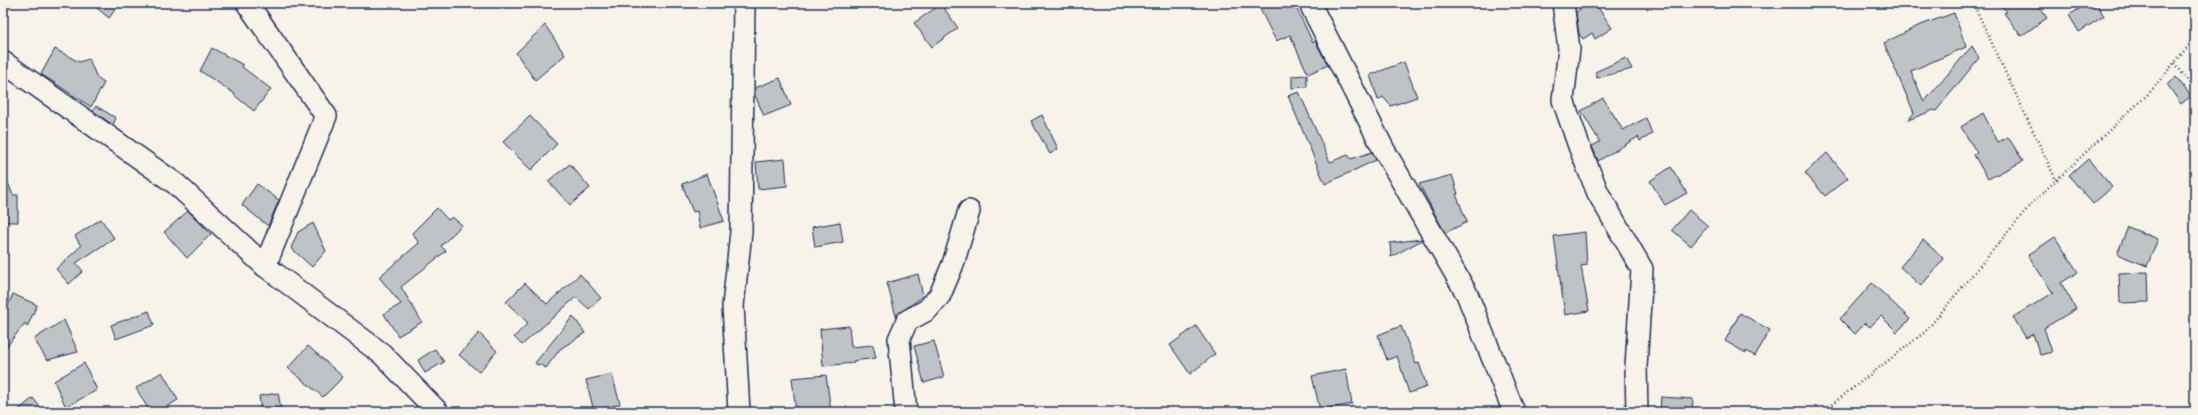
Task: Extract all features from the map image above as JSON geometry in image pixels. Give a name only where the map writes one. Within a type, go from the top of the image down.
[{"type":"street","points":[[247,3],[326,116],[265,266]]},
{"type":"street","points":[[739,412],[733,306],[740,232],[744,3]]},
{"type":"street","points":[[1311,3],[1312,8],[1384,150],[1468,294],[1514,412]]},
{"type":"street","points":[[1563,3],[1569,49],[1563,100],[1579,146],[1598,193],[1642,269],[1636,367],[1637,412]]},
{"type":"street","points":[[3,62],[176,184],[265,266],[382,354],[438,412]]},
{"type":"street","points":[[906,412],[899,340],[907,321],[927,310],[940,295],[953,264],[969,211]]},
{"type":"path","points":[[1974,3],[2056,180]]},
{"type":"path","points":[[1822,412],[1925,332],[2032,203],[2150,92],[2195,38]]},
{"type":"path","points":[[2175,63],[2195,92]]},
{"type":"building","points":[[91,3],[120,3],[109,18]]},
{"type":"building","points":[[1257,3],[1294,3],[1313,43],[1315,41],[1328,65],[1308,74],[1290,35],[1276,41]]},
{"type":"building","points":[[1589,3],[1595,3],[1612,28],[1595,39],[1592,33],[1583,39],[1579,34],[1576,12]]},
{"type":"building","points":[[1999,3],[2036,3],[2047,18],[2021,36],[2004,13],[2007,12]]},
{"type":"building","points":[[2089,3],[2096,3],[2104,16],[2079,32],[2069,15]]},
{"type":"building","points":[[941,4],[958,28],[932,47],[914,23]]},
{"type":"building","points":[[1954,13],[1966,47],[1911,71],[1924,102],[1972,46],[1979,58],[1936,111],[1934,110],[1908,120],[1914,113],[1884,43],[1918,26]]},
{"type":"building","points":[[545,25],[565,55],[535,80],[516,53]]},
{"type":"building","points":[[212,48],[243,65],[242,67],[271,89],[254,111],[234,95],[235,94],[200,71]]},
{"type":"building","points":[[55,49],[79,62],[89,59],[97,78],[104,83],[91,107],[41,74]]},
{"type":"building","points":[[1626,58],[1632,69],[1597,78],[1595,72]]},
{"type":"building","points":[[1404,62],[1417,97],[1391,106],[1383,97],[1378,100],[1370,75]]},
{"type":"building","points":[[1307,75],[1307,87],[1292,88],[1292,76]]},
{"type":"building","points":[[2176,77],[2191,96],[2181,104],[2167,84]]},
{"type":"building","points":[[780,78],[791,105],[764,116],[755,95],[755,88]]},
{"type":"building","points":[[1299,92],[1330,162],[1348,155],[1351,159],[1372,152],[1376,160],[1325,184],[1288,96]]},
{"type":"building","points":[[1603,98],[1623,130],[1646,118],[1652,134],[1640,141],[1638,137],[1598,161],[1592,146],[1600,142],[1581,111]]},
{"type":"building","points":[[96,106],[116,118],[113,125],[93,111]]},
{"type":"building","points":[[1983,113],[1998,142],[2008,137],[2023,161],[1988,179],[1974,155],[1977,153],[1961,127]]},
{"type":"building","points":[[1042,115],[1058,149],[1050,154],[1031,121]]},
{"type":"building","points":[[530,116],[557,144],[531,170],[503,142]]},
{"type":"building","points":[[1827,153],[1848,178],[1825,196],[1805,173]]},
{"type":"building","points":[[785,159],[787,186],[758,189],[756,162]]},
{"type":"building","points":[[2088,159],[2112,187],[2093,204],[2069,176]]},
{"type":"building","points":[[570,164],[590,188],[570,205],[548,181]]},
{"type":"building","points":[[1671,167],[1687,193],[1665,205],[1650,181]]},
{"type":"building","points":[[3,171],[13,195],[18,195],[18,222],[3,222]]},
{"type":"building","points":[[707,174],[724,221],[700,228],[697,211],[693,212],[682,184]]},
{"type":"building","points":[[1452,175],[1458,194],[1456,194],[1467,222],[1445,233],[1419,184]]},
{"type":"building","points":[[257,184],[279,200],[268,226],[242,205]]},
{"type":"building","points":[[437,208],[448,220],[452,217],[462,225],[441,246],[446,251],[401,287],[422,322],[398,336],[384,314],[401,304],[379,277],[419,243],[412,233]]},
{"type":"building","points":[[1689,210],[1708,226],[1691,246],[1672,230]]},
{"type":"building","points":[[188,211],[211,234],[187,258],[164,232]]},
{"type":"building","points":[[101,219],[114,238],[76,263],[83,271],[69,284],[56,269],[81,246],[75,236]]},
{"type":"building","points":[[840,222],[843,242],[815,247],[812,227]]},
{"type":"building","points":[[313,223],[326,251],[312,267],[291,248],[298,232]]},
{"type":"building","points":[[2128,227],[2158,239],[2147,266],[2117,254]]},
{"type":"building","points":[[1585,232],[1587,265],[1581,266],[1589,311],[1565,315],[1554,236]]},
{"type":"building","points":[[2055,237],[2078,272],[2061,283],[2076,309],[2044,328],[2052,352],[2040,355],[2033,334],[2026,338],[2013,317],[2053,293],[2028,255]]},
{"type":"building","points":[[1422,240],[1391,257],[1390,243]]},
{"type":"building","points":[[1923,240],[1944,259],[1921,286],[1900,267]]},
{"type":"building","points":[[2148,272],[2149,302],[2120,303],[2119,273]]},
{"type":"building","points":[[580,274],[601,298],[589,309],[576,297],[522,345],[514,337],[528,323],[506,302],[525,283],[547,304]]},
{"type":"building","points":[[918,274],[923,296],[896,316],[887,283]]},
{"type":"building","points":[[1872,283],[1910,319],[1897,332],[1881,316],[1870,327],[1865,323],[1855,334],[1840,319]]},
{"type":"building","points":[[13,294],[37,305],[27,327],[25,323],[3,351],[3,317]]},
{"type":"building","points":[[149,311],[154,325],[116,339],[111,325]]},
{"type":"building","points":[[1740,313],[1770,330],[1755,356],[1746,351],[1746,353],[1725,341]]},
{"type":"building","points":[[573,316],[585,333],[560,349],[546,368],[539,364],[537,365],[535,363]]},
{"type":"building","points":[[64,320],[78,352],[47,360],[34,339]]},
{"type":"building","points":[[849,326],[851,347],[873,345],[876,358],[853,361],[853,363],[823,366],[820,329]]},
{"type":"building","points":[[1196,326],[1215,354],[1190,374],[1170,345]]},
{"type":"building","points":[[1401,326],[1416,364],[1419,363],[1427,387],[1409,393],[1397,356],[1387,360],[1378,335]]},
{"type":"building","points":[[479,333],[497,351],[479,372],[459,355]]},
{"type":"building","points":[[934,341],[944,377],[924,383],[914,346]]},
{"type":"building","points":[[308,346],[343,377],[323,397],[288,368]]},
{"type":"building","points":[[435,349],[444,362],[425,373],[418,360]]},
{"type":"building","points":[[84,363],[97,390],[66,407],[54,381]]},
{"type":"building","points":[[1346,369],[1352,404],[1320,410],[1312,376]]},
{"type":"building","points":[[162,372],[178,400],[157,412],[150,412],[136,388]]},
{"type":"building","points":[[612,374],[620,404],[594,411],[586,380]]},
{"type":"building","points":[[826,375],[831,412],[796,412],[792,378]]},
{"type":"building","points":[[278,393],[281,408],[261,411],[259,396]]},
{"type":"building","points":[[1661,397],[1693,399],[1692,412],[1660,412]]},
{"type":"building","points":[[33,398],[44,412],[16,412]]}]
